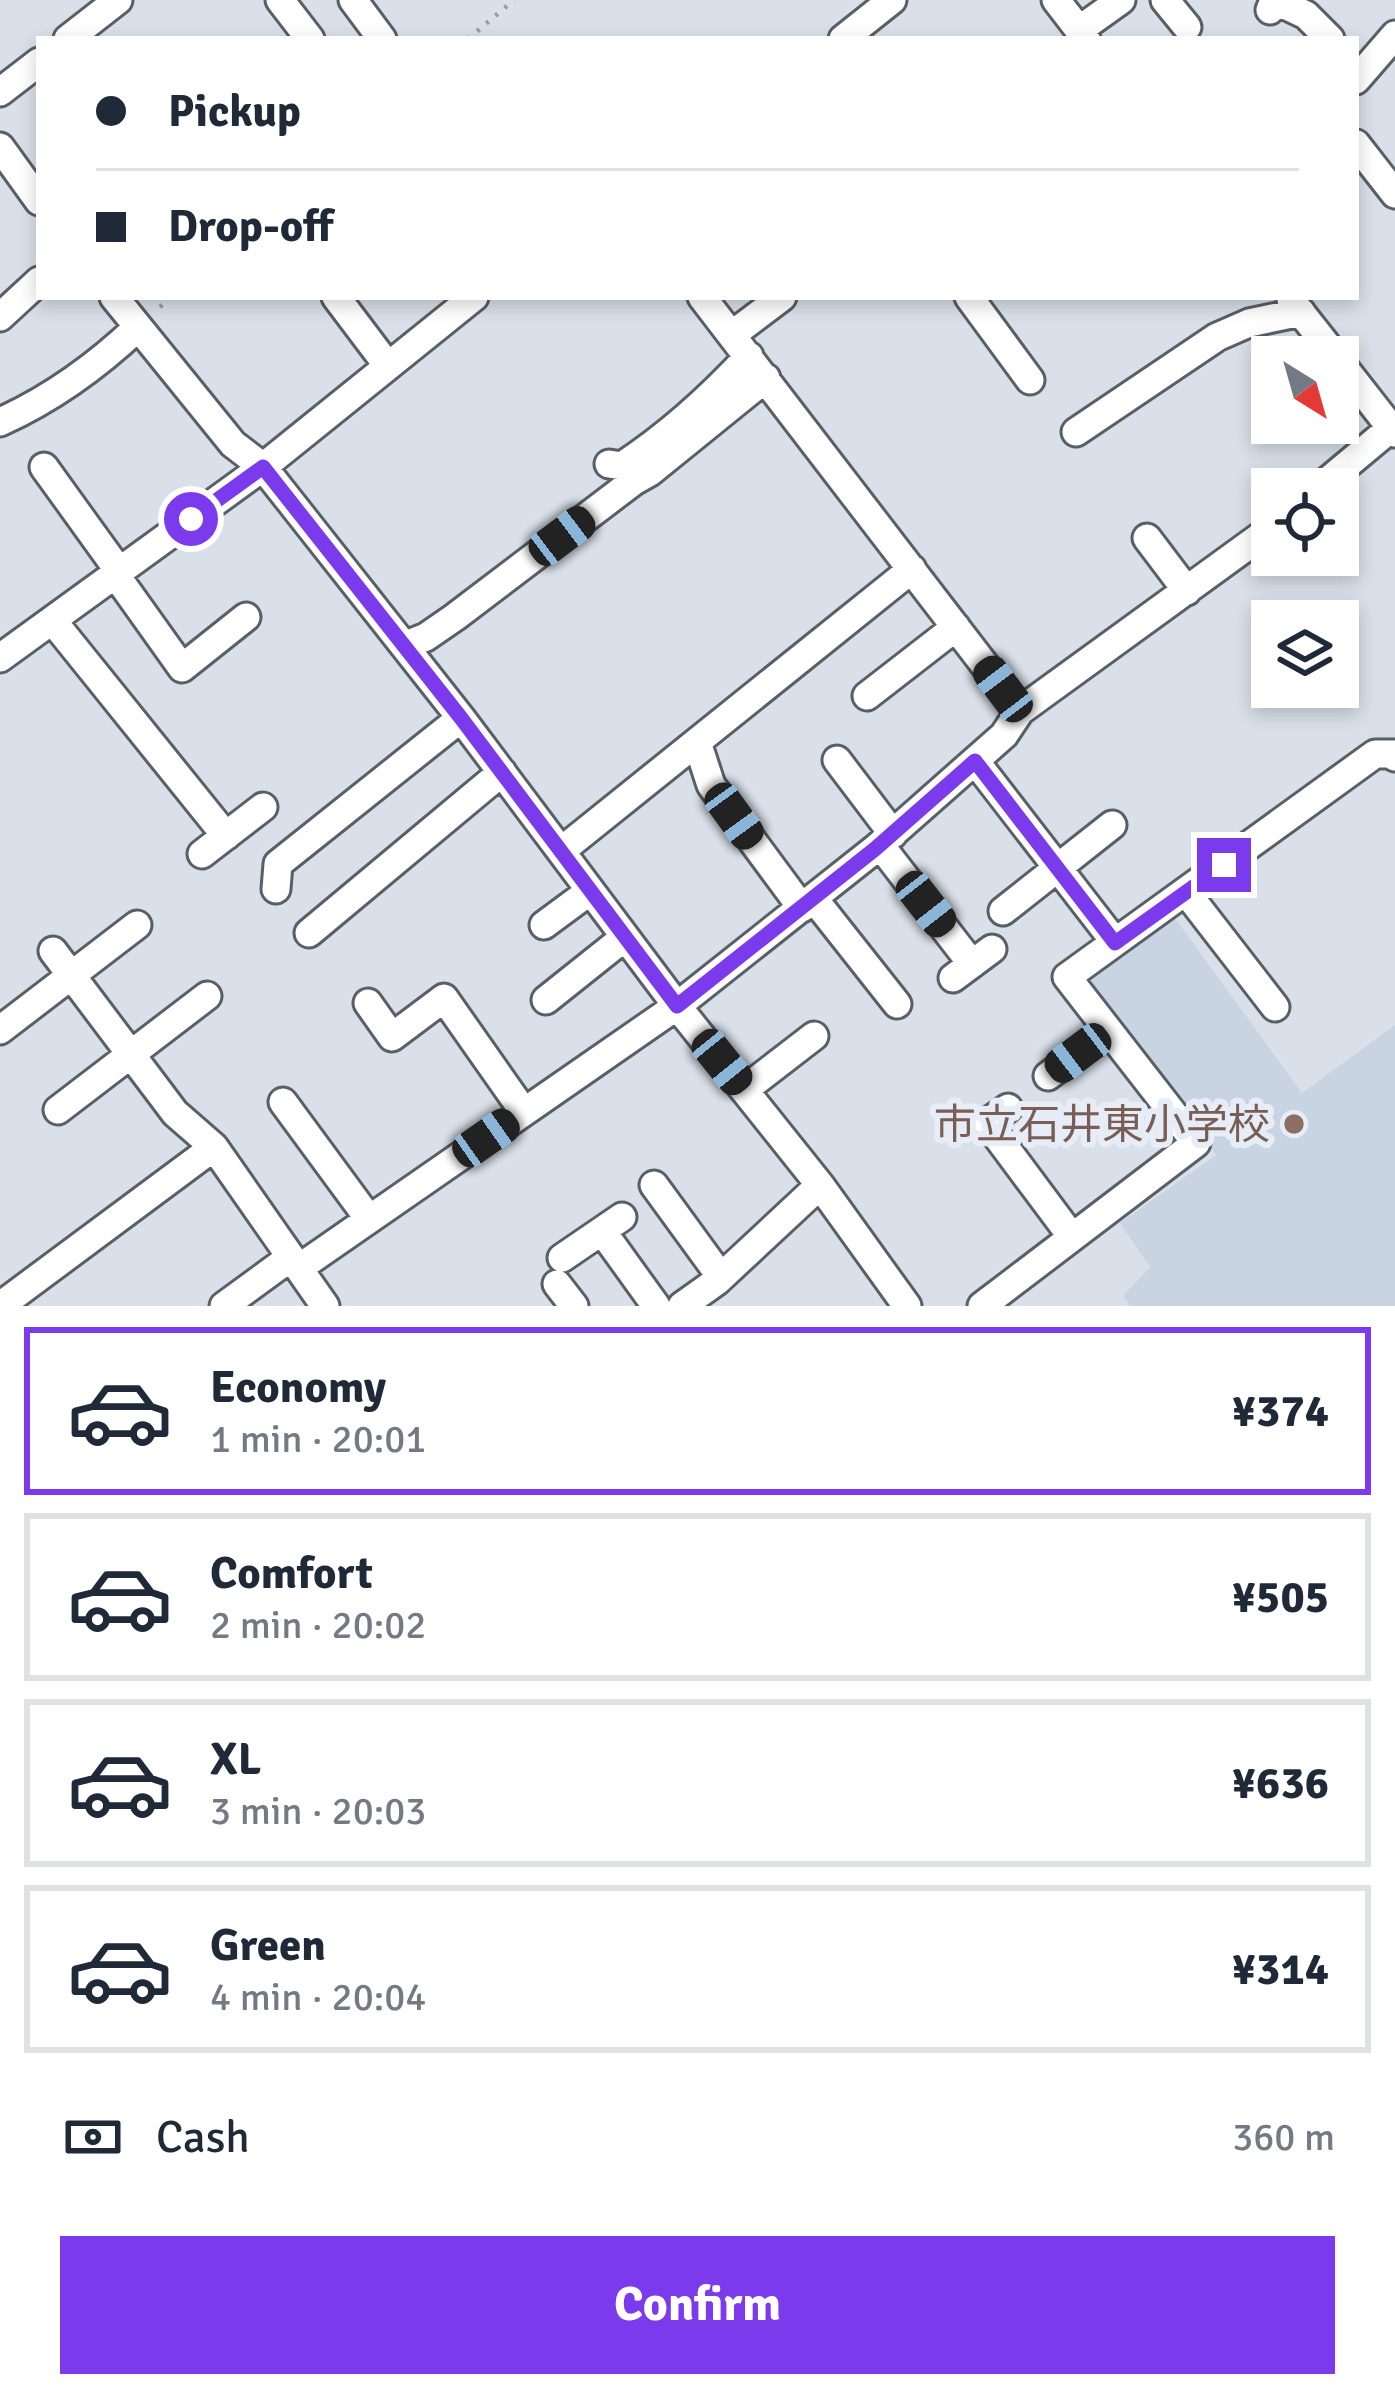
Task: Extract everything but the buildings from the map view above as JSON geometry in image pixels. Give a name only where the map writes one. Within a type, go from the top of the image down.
[{"type":"street","points":[[72,36],[118,0]]},
{"type":"street","points":[[280,0],[308,36]]},
{"type":"street","points":[[353,0],[380,36]]},
{"type":"street","points":[[847,36],[892,0]]},
{"type":"street","points":[[1056,0],[1083,34],[1121,0]]},
{"type":"street","points":[[1165,0],[1186,27]]},
{"type":"street","points":[[1270,10],[1274,0],[1306,15],[1327,36]]},
{"type":"street","points":[[1359,71],[1395,35]]},
{"type":"street","points":[[0,92],[36,64]]},
{"type":"street","points":[[0,147],[36,197]]},
{"type":"street","points":[[1359,148],[1395,194]]},
{"type":"street","points":[[0,317],[36,284]]},
{"type":"street","points":[[116,300],[233,444],[263,467],[461,718],[677,1006],[820,1185],[907,1306]]},
{"type":"street","points":[[337,300],[388,366]]},
{"type":"street","points":[[0,658],[263,467],[470,300]]},
{"type":"street","points":[[704,300],[1020,711]]},
{"type":"street","points":[[404,646],[455,617],[730,376],[749,356],[780,300]]},
{"type":"street","points":[[971,300],[1030,380]]},
{"type":"street","points":[[1076,433],[1217,337],[1249,322],[1295,304],[1320,336]]},
{"type":"street","points":[[0,422],[71,381],[138,327]]},
{"type":"street","points":[[1345,468],[1393,430],[1359,386]]},
{"type":"street","points":[[44,467],[182,668],[246,617]]},
{"type":"street","points":[[1147,538],[1187,591]]},
{"type":"street","points":[[224,1306],[369,1219],[677,1006],[886,839],[1004,735],[1020,711],[1251,543]]},
{"type":"street","points":[[561,851],[912,569]]},
{"type":"street","points":[[52,620],[226,836]]},
{"type":"street","points":[[867,696],[956,627]]},
{"type":"street","points":[[276,890],[278,864],[461,718]]},
{"type":"street","points":[[697,742],[711,785],[897,1004]]},
{"type":"street","points":[[982,1306],[1196,1143],[1066,977],[1375,754],[1395,757]]},
{"type":"street","points":[[837,760],[972,964]]},
{"type":"street","points":[[975,761],[1115,943]]},
{"type":"street","points":[[309,933],[502,772]]},
{"type":"street","points":[[202,854],[263,807]]},
{"type":"street","points":[[1003,911],[1112,825]]},
{"type":"street","points":[[544,925],[590,891]]},
{"type":"street","points":[[1186,892],[1275,1007]]},
{"type":"street","points":[[0,1030],[137,925]]},
{"type":"street","points":[[546,1000],[626,937]]},
{"type":"street","points":[[53,951],[175,1113],[214,1147],[325,1306]]},
{"type":"street","points":[[58,1111],[207,997]]},
{"type":"street","points":[[368,1003],[392,1037],[444,998],[524,1112]]},
{"type":"street","points":[[1048,1076],[1108,1031]]},
{"type":"street","points":[[744,1090],[814,1036]]},
{"type":"street","points":[[283,1102],[369,1219]]},
{"type":"street","points":[[1008,1108],[987,1123],[1072,1238]]},
{"type":"street","points":[[0,1306],[214,1147]]},
{"type":"street","points":[[654,1185],[719,1289]]},
{"type":"street","points":[[682,1306],[719,1289],[820,1185]]},
{"type":"street","points":[[564,1283],[612,1224],[656,1306]]},
{"type":"path","points":[[472,36],[514,0]]},
{"type":"shaded area","name":"市立石井東小学校","points":[[1174,917],[1302,1093],[1395,1025],[1395,1306],[1130,1306],[1123,1296],[1150,1267],[1120,1223],[1216,1155],[1083,981]]},
{"type":"place","name":"市立石井東小学校","points":[[1294,1124]]},
{"type":"route","points":[[191,519],[263,467],[461,718],[677,1006],[875,849],[975,761],[1115,943],[1224,865]]}]
